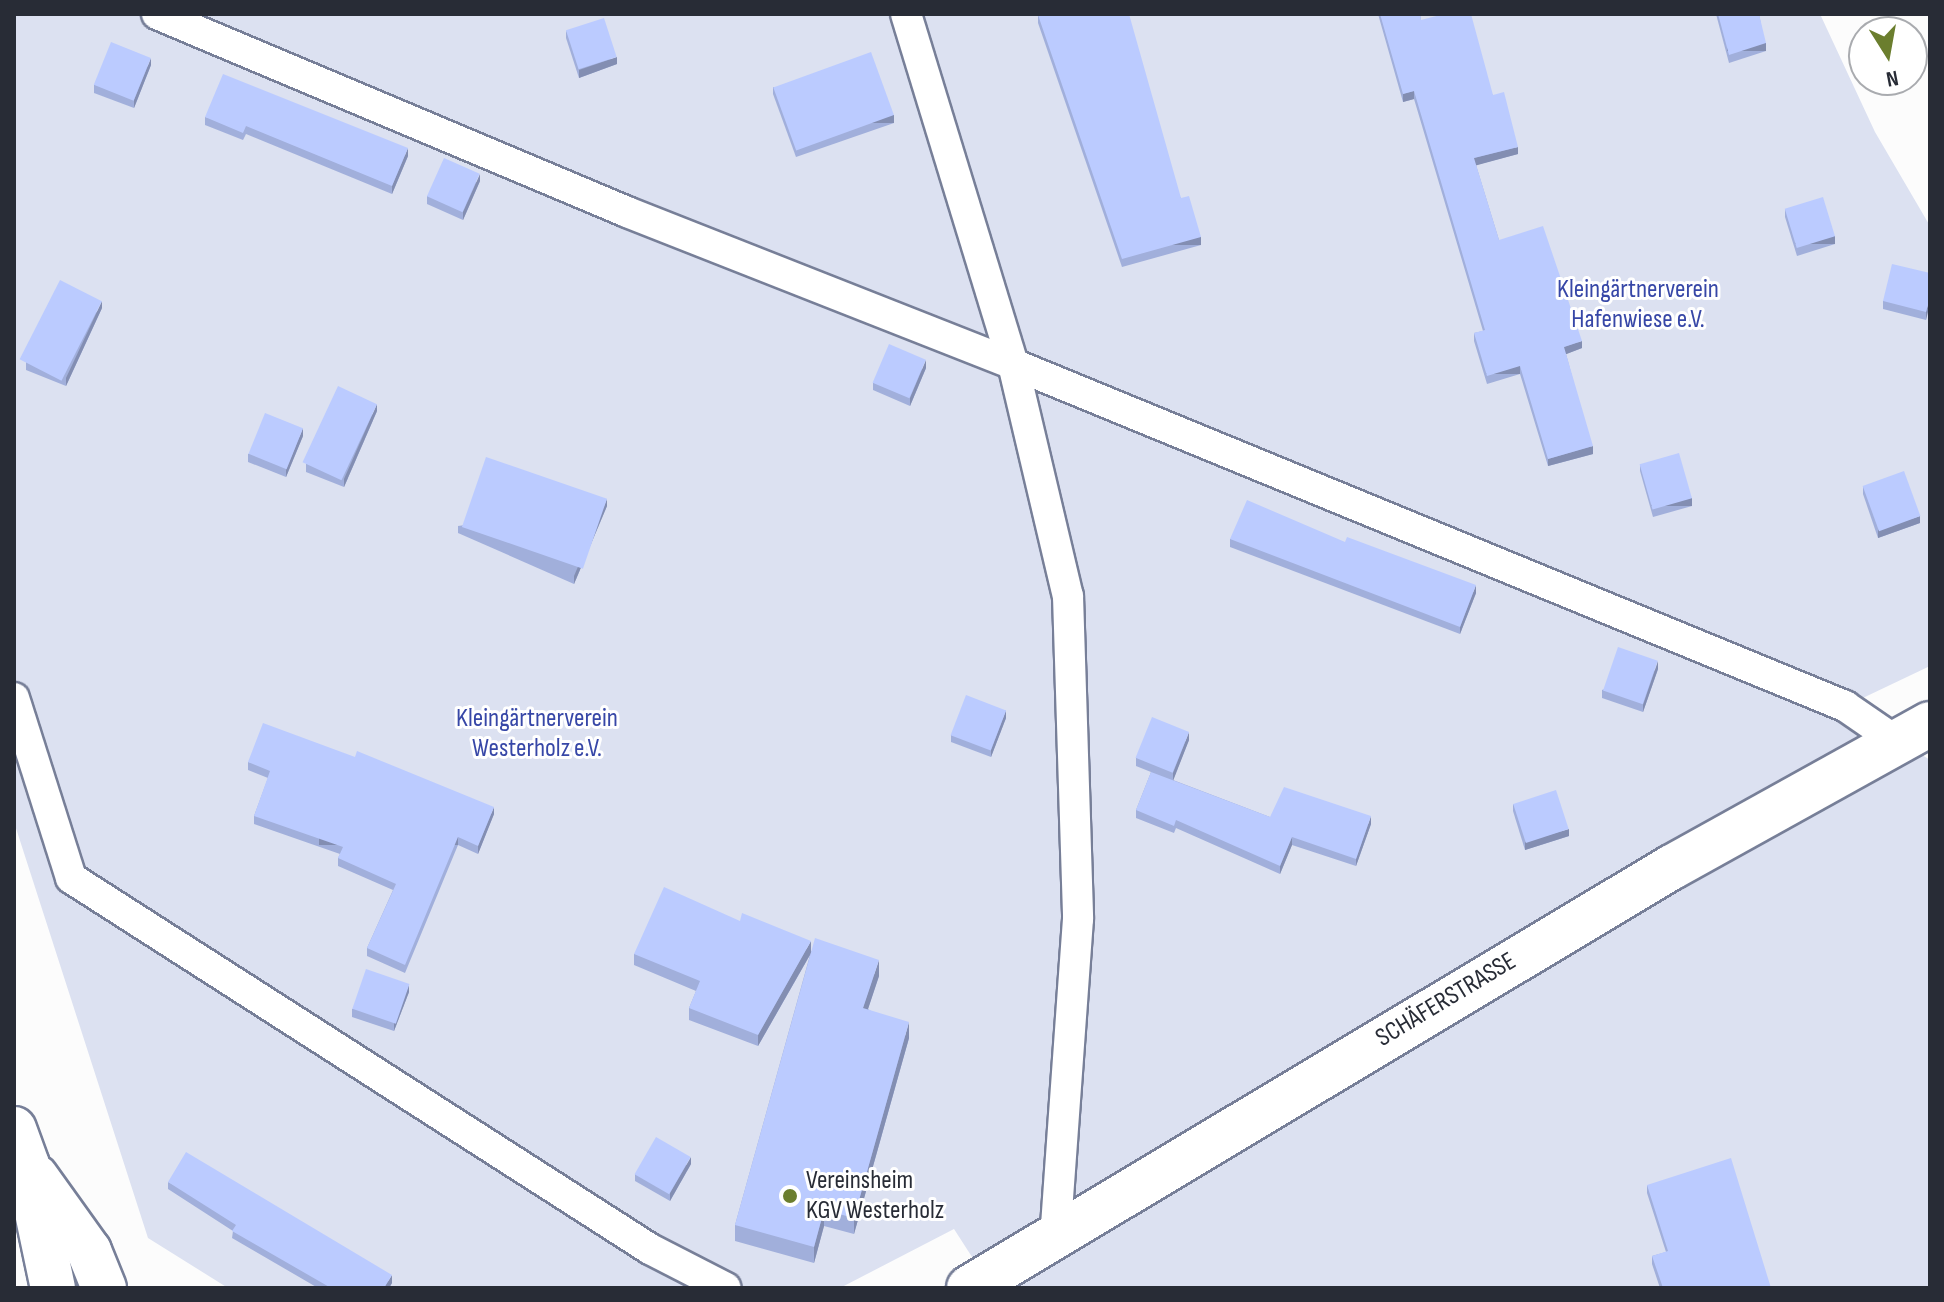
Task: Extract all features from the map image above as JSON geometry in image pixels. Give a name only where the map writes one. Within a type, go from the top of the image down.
[{"type":"street","name":"SCHÄFERSTRASSE","points":[[969,1288],[1672,867],[1913,733]]},
{"type":"street","points":[[18,1155],[53,1288]]},
{"type":"street","points":[[18,1155],[89,1251],[104,1288]]},
{"type":"lane","points":[[157,14],[627,212],[1013,364],[1913,733]]},
{"type":"lane","points":[[906,14],[1013,364],[1068,596],[1078,919],[1055,1236]]},
{"type":"lane","points":[[14,698],[71,878],[650,1249],[726,1288]]},
{"type":"green space","name":"Kleingärtnerverein Westerholz e.V.","points":[[14,14],[1820,14],[1848,74],[1848,96],[1858,96],[1875,132],[1930,226],[1930,666],[1846,706],[1930,760],[1930,1288],[992,1288],[954,1229],[840,1288],[228,1288],[148,1238],[14,822]]},
{"type":"building","points":[[1129,14],[1181,198],[1189,196],[1201,237],[1122,259],[1038,15]]},
{"type":"building","points":[[1380,14],[1420,14],[1421,20],[1444,14],[1471,14],[1493,95],[1504,92],[1518,147],[1474,158],[1499,240],[1543,226],[1582,341],[1564,347],[1593,446],[1548,459],[1520,366],[1487,376],[1474,333],[1485,330],[1414,91],[1403,94]]},
{"type":"building","points":[[1718,14],[1759,14],[1766,43],[1729,55]]},
{"type":"building","points":[[604,18],[617,57],[579,69],[566,30]]},
{"type":"building","points":[[111,42],[151,58],[134,101],[94,85]]},
{"type":"building","points":[[871,52],[894,115],[796,151],[773,88]]},
{"type":"building","points":[[223,74],[408,148],[392,186],[246,126],[243,133],[205,117]]},
{"type":"building","points":[[444,158],[480,174],[463,212],[427,196]]},
{"type":"building","points":[[1823,197],[1835,236],[1797,248],[1785,209]]},
{"type":"building","points":[[1892,264],[1930,273],[1930,297],[1926,312],[1883,301]]},
{"type":"building","points":[[60,280],[102,301],[61,381],[20,359]]},
{"type":"building","points":[[889,344],[926,360],[909,398],[873,383]]},
{"type":"building","points":[[338,386],[377,404],[341,480],[303,462]]},
{"type":"building","points":[[265,413],[303,428],[287,469],[249,454]]},
{"type":"building","points":[[1679,453],[1692,498],[1653,509],[1640,464]]},
{"type":"building","points":[[486,457],[607,499],[583,569],[462,527]]},
{"type":"building","points":[[1904,471],[1920,516],[1879,531],[1863,486]]},
{"type":"building","points":[[1247,500],[1345,542],[1347,537],[1476,585],[1460,627],[1230,539]]},
{"type":"building","points":[[1618,647],[1658,661],[1643,704],[1603,690]]},
{"type":"building","points":[[966,695],[1006,710],[991,751],[951,735]]},
{"type":"building","points":[[1152,717],[1189,732],[1173,773],[1136,758]]},
{"type":"building","points":[[263,723],[355,757],[357,751],[494,807],[478,846],[458,837],[405,965],[367,948],[396,884],[338,858],[343,847],[254,816],[270,771],[248,762]]},
{"type":"building","points":[[1151,772],[1270,817],[1284,787],[1371,816],[1356,859],[1292,837],[1280,866],[1176,820],[1174,826],[1136,810]]},
{"type":"building","points":[[1556,790],[1569,829],[1526,843],[1513,804]]},
{"type":"building","points":[[664,887],[740,921],[742,913],[811,941],[758,1035],[689,1008],[700,981],[634,954]]},
{"type":"building","points":[[815,938],[879,960],[863,1008],[909,1022],[854,1218],[824,1210],[814,1247],[735,1225]]},
{"type":"building","points":[[366,969],[409,984],[396,1024],[352,1009]]},
{"type":"building","points":[[656,1137],[691,1157],[669,1194],[634,1174]]},
{"type":"building","points":[[186,1152],[392,1275],[384,1288],[331,1288],[232,1231],[236,1225],[168,1182]]},
{"type":"building","points":[[1731,1158],[1771,1288],[1663,1288],[1652,1256],[1668,1251],[1647,1185]]},
{"type":"place","name":"Vereinsheim KGV Westerholz","points":[[790,1196]]},
{"type":"park label","name":"Kleingärtnerverein Hafenwiese e.V.","points":[[1638,305]]}]
